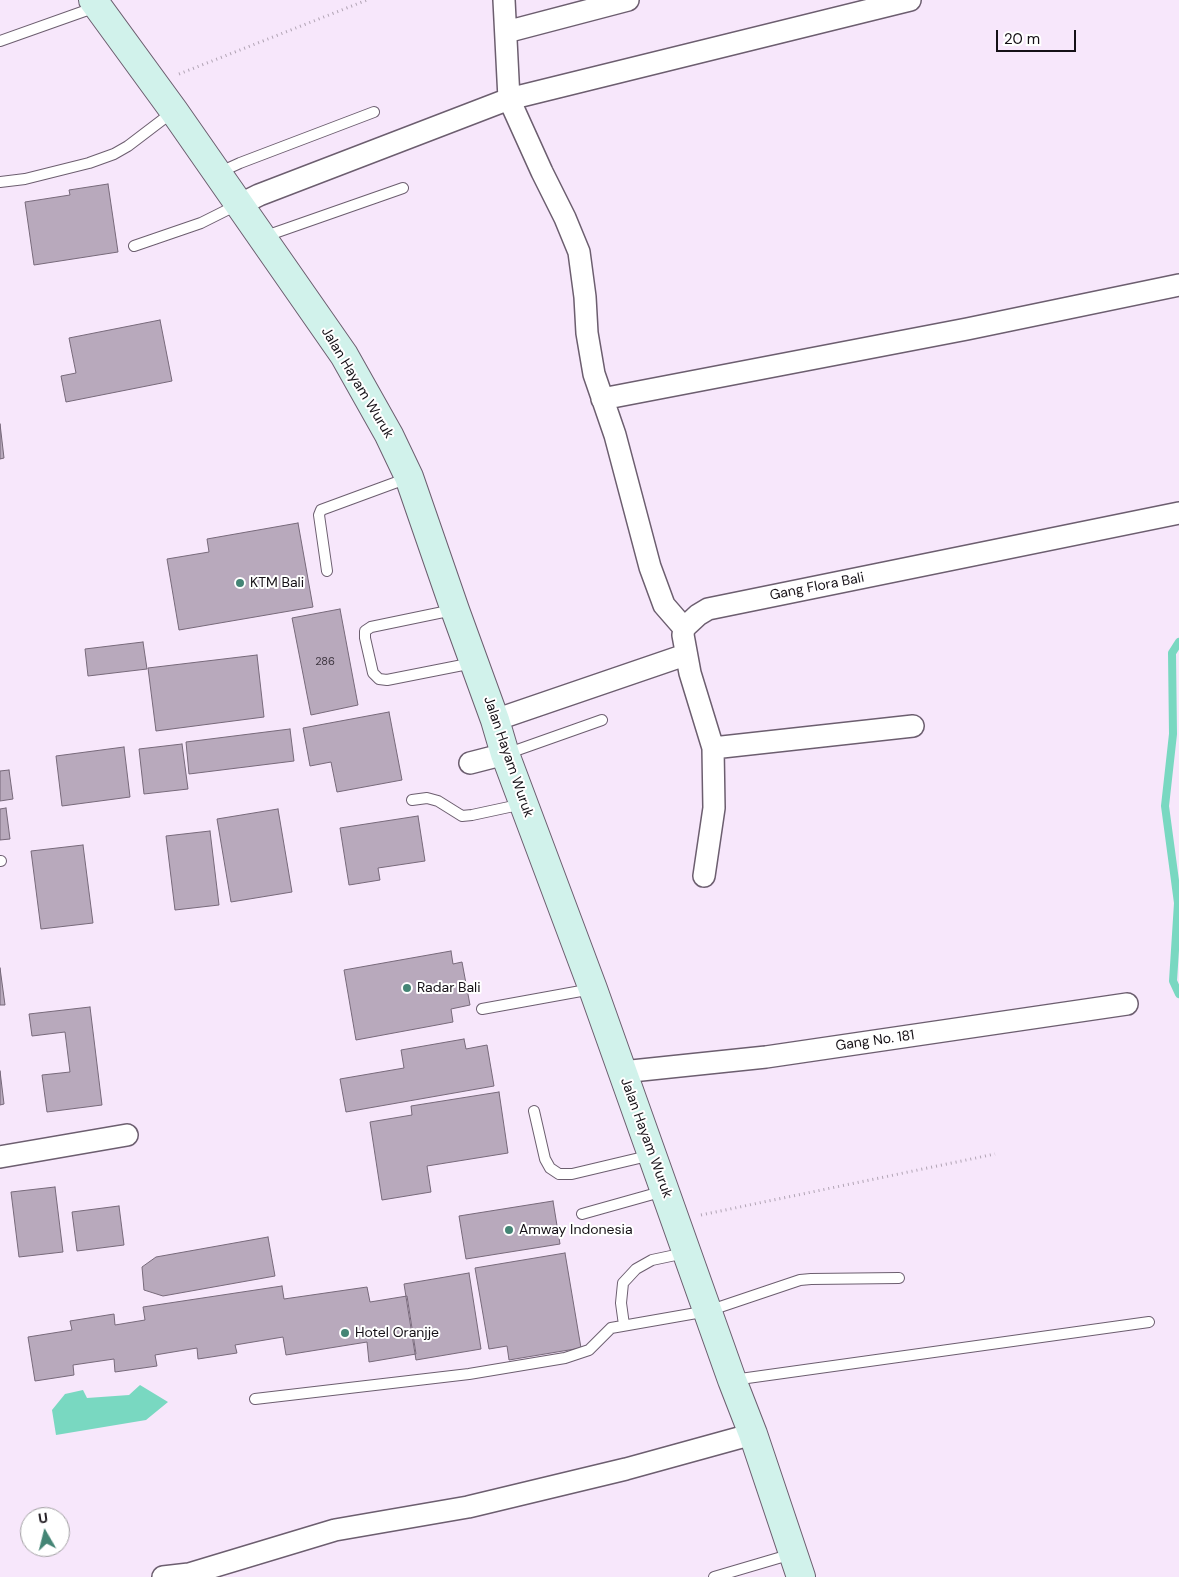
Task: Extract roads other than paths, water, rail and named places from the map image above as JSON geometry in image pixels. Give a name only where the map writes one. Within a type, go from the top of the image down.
[{"type":"main road","name":"Jalan Hayam Wuruk","points":[[95,3],[174,112],[344,355],[389,435],[410,477],[495,720],[505,754],[593,989],[753,1434],[796,1566]]},
{"type":"street","points":[[504,0],[508,99],[565,218],[579,252],[587,333],[594,374],[615,434],[650,568],[664,605],[684,628],[683,643],[713,748],[714,808],[704,876]]},
{"type":"street","points":[[506,32],[628,0]]},
{"type":"street","points":[[239,205],[259,195],[508,99],[910,0]]},
{"type":"street","points":[[602,399],[967,329],[1179,285]]},
{"type":"street","name":"Gang Flora Bali","points":[[684,628],[698,615],[708,609],[1179,514]]},
{"type":"street","points":[[495,720],[686,655]]},
{"type":"street","points":[[713,748],[913,726]]},
{"type":"street","points":[[470,763],[505,754]]},
{"type":"street","name":"Gang No. 181","points":[[622,1072],[766,1057],[1127,1004]]},
{"type":"street","points":[[0,1157],[127,1135]]},
{"type":"street","points":[[163,1577],[189,1574],[334,1530],[468,1507],[626,1469],[753,1434]]},
{"type":"lane","points":[[0,41],[95,3]]},
{"type":"lane","points":[[0,182],[25,179],[89,163],[114,154],[174,112]]},
{"type":"lane","points":[[217,174],[240,163],[374,112]]},
{"type":"lane","points":[[262,237],[403,188]]},
{"type":"lane","points":[[134,246],[201,222],[239,205]]},
{"type":"lane","points":[[328,571],[319,515],[321,510],[410,477]]},
{"type":"lane","points":[[455,610],[371,627],[365,631],[373,673],[379,679],[387,680],[474,663]]},
{"type":"lane","points":[[505,754],[602,720]]},
{"type":"lane","points":[[412,800],[427,798],[438,801],[462,816],[472,816],[523,804]]},
{"type":"lane","points":[[482,1009],[593,989]]},
{"type":"lane","points":[[534,1111],[545,1159],[550,1168],[559,1174],[572,1174],[652,1155]]},
{"type":"lane","points":[[582,1214],[665,1191]]},
{"type":"lane","points":[[624,1325],[621,1303],[623,1284],[636,1269],[652,1260],[687,1253]]},
{"type":"lane","points":[[255,1399],[469,1374],[565,1358],[589,1350],[611,1328],[708,1311],[800,1280],[898,1278]]},
{"type":"lane","points":[[732,1380],[1149,1322]]},
{"type":"lane","points":[[714,1577],[796,1566]]},
{"type":"waterway","points":[[1179,642],[1172,653],[1173,734],[1165,806],[1178,903],[1173,981],[1179,994]]},
{"type":"place","name":"KTM Bali","points":[[240,583]]},
{"type":"place","name":"Radar Bali","points":[[407,988]]},
{"type":"place","name":"Amway Indonesia","points":[[509,1230]]},
{"type":"place","name":"Hotel Oranjje","points":[[345,1333]]}]
